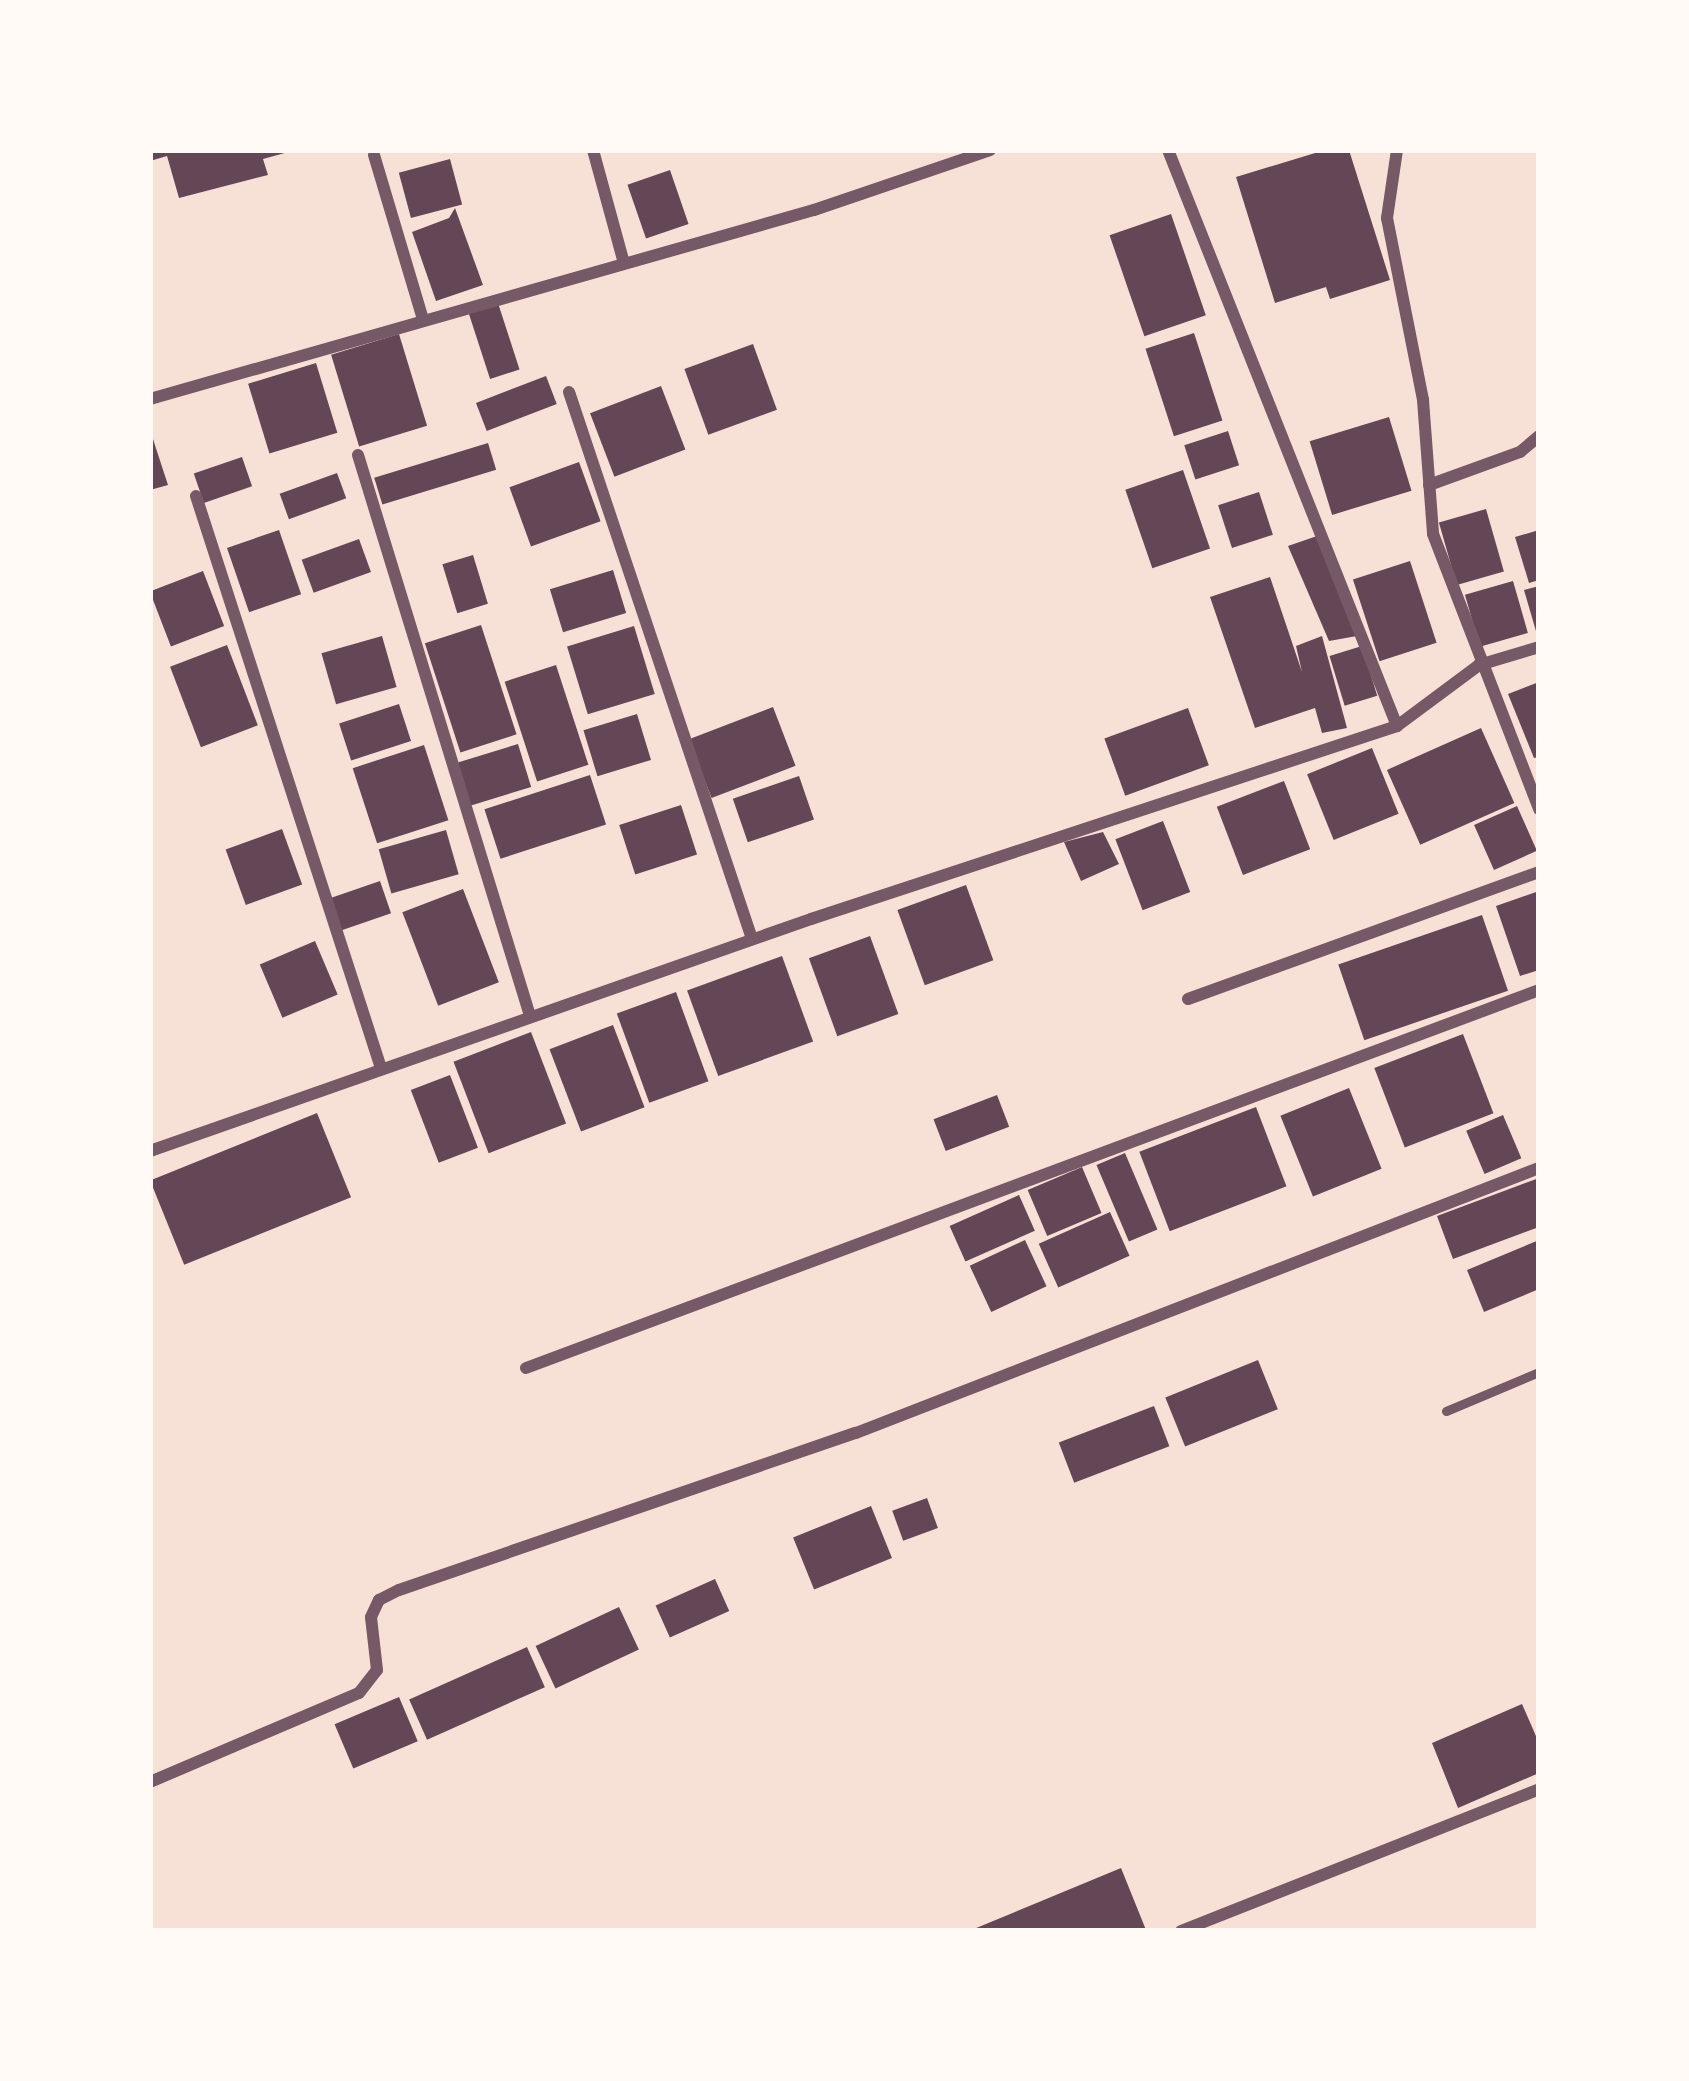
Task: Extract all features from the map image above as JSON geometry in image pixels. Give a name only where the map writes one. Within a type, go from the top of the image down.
[{"type":"street","points":[[592,150],[624,263]]},
{"type":"street","points":[[150,399],[814,210],[990,150]]},
{"type":"street","points":[[1168,150],[1396,726]]},
{"type":"street","points":[[1397,150],[1387,218],[1423,400],[1433,534],[1479,664],[1532,772],[1539,809]]},
{"type":"street","points":[[374,155],[423,320]]},
{"type":"street","points":[[569,392],[752,939]]},
{"type":"street","points":[[1429,485],[1520,452],[1539,436]]},
{"type":"street","points":[[358,455],[530,1016]]},
{"type":"street","points":[[196,496],[381,1068]]},
{"type":"street","points":[[150,1151],[752,939],[1396,726],[1479,664],[1539,647]]},
{"type":"street","points":[[1188,999],[1539,872]]},
{"type":"street","points":[[526,1368],[1539,990]]},
{"type":"street","points":[[150,1782],[359,1694],[377,1670],[371,1617],[379,1600],[399,1590],[856,1433],[1539,1168]]},
{"type":"street","points":[[1181,1931],[1539,1789]]},
{"type":"lane","points":[[1446,1411],[1539,1372]]},
{"type":"building","points":[[150,150],[292,151],[263,159],[268,175],[179,198],[167,156],[150,161]]},
{"type":"building","points":[[1325,150],[1349,150],[1390,280],[1330,299],[1326,287],[1275,303],[1236,177]]},
{"type":"building","points":[[450,159],[462,204],[411,218],[399,173]]},
{"type":"building","points":[[670,170],[689,224],[646,239],[627,185]]},
{"type":"building","points":[[455,208],[483,285],[436,301],[412,232],[449,218]]},
{"type":"building","points":[[1171,214],[1206,315],[1144,336],[1110,235]]},
{"type":"building","points":[[497,300],[520,369],[490,379],[468,310]]},
{"type":"building","points":[[1194,333],[1222,420],[1174,436],[1145,349]]},
{"type":"building","points":[[399,334],[427,426],[359,447],[331,355]]},
{"type":"building","points":[[753,344],[777,410],[708,435],[684,369]]},
{"type":"building","points":[[316,363],[337,433],[269,454],[248,384]]},
{"type":"building","points":[[546,376],[557,404],[487,431],[476,403]]},
{"type":"building","points":[[661,386],[685,449],[614,477],[590,413]]},
{"type":"building","points":[[1389,417],[1412,491],[1332,515],[1310,441]]},
{"type":"building","points":[[150,430],[168,485],[150,490]]},
{"type":"building","points":[[1228,431],[1239,465],[1195,479],[1184,445]]},
{"type":"building","points":[[488,443],[496,470],[382,505],[374,478]]},
{"type":"building","points":[[242,457],[252,486],[204,503],[194,474]]},
{"type":"building","points":[[579,462],[601,521],[531,547],[509,487]]},
{"type":"building","points":[[1183,470],[1210,548],[1152,568],[1125,490]]},
{"type":"building","points":[[337,473],[346,498],[289,519],[280,494]]},
{"type":"building","points":[[1259,492],[1273,535],[1232,548],[1218,505]]},
{"type":"building","points":[[1486,509],[1504,571],[1457,585],[1439,523]]},
{"type":"building","points":[[279,530],[301,594],[249,612],[227,548]]},
{"type":"building","points":[[1539,530],[1539,580],[1529,583],[1515,537]]},
{"type":"building","points":[[1317,536],[1357,636],[1329,641],[1288,546]]},
{"type":"building","points":[[359,539],[371,572],[314,593],[302,560]]},
{"type":"building","points":[[473,555],[488,604],[457,613],[442,564]]},
{"type":"building","points":[[1410,561],[1437,643],[1380,661],[1353,580]]},
{"type":"building","points":[[613,570],[626,613],[563,632],[550,589]]},
{"type":"building","points":[[203,571],[224,626],[171,647],[150,591]]},
{"type":"building","points":[[1270,577],[1302,672],[1296,646],[1322,636],[1347,728],[1322,733],[1315,708],[1255,728],[1210,597]]},
{"type":"building","points":[[1513,581],[1528,633],[1480,647],[1465,595]]},
{"type":"building","points":[[1539,586],[1539,638],[1538,638],[1524,590]]},
{"type":"building","points":[[481,625],[517,734],[460,753],[425,643]]},
{"type":"building","points":[[634,626],[655,694],[588,714],[567,646]]},
{"type":"building","points":[[382,636],[397,687],[336,704],[321,653]]},
{"type":"building","points":[[227,645],[258,725],[201,747],[170,667]]},
{"type":"building","points":[[1362,646],[1377,696],[1345,706],[1329,656]]},
{"type":"building","points":[[556,665],[588,765],[537,782],[505,682]]},
{"type":"building","points":[[1539,682],[1539,757],[1534,758],[1508,694]]},
{"type":"building","points":[[399,704],[411,741],[351,761],[339,723]]},
{"type":"building","points":[[773,707],[796,766],[712,798],[689,739]]},
{"type":"building","points":[[1188,708],[1209,765],[1125,796],[1104,738]]},
{"type":"building","points":[[637,714],[651,760],[597,776],[583,730]]},
{"type":"building","points":[[1481,728],[1514,803],[1420,845],[1387,770]]},
{"type":"building","points":[[518,744],[531,787],[466,807],[453,764]]},
{"type":"building","points":[[424,745],[448,820],[377,843],[353,768]]},
{"type":"building","points":[[1372,748],[1399,814],[1334,840],[1307,774]]},
{"type":"building","points":[[590,775],[606,824],[501,859],[484,809]]},
{"type":"building","points":[[799,776],[814,819],[748,842],[733,799]]},
{"type":"building","points":[[1284,781],[1310,849],[1243,875],[1217,807]]},
{"type":"building","points":[[681,805],[697,854],[635,875],[619,825]]},
{"type":"building","points":[[1517,806],[1537,851],[1494,870],[1474,825]]},
{"type":"building","points":[[1163,821],[1190,892],[1143,910],[1115,839]]},
{"type":"building","points":[[282,829],[302,884],[246,905],[226,850]]},
{"type":"building","points":[[446,830],[459,874],[391,894],[379,849]]},
{"type":"building","points":[[1103,832],[1119,864],[1081,881],[1064,842]]},
{"type":"building","points":[[380,881],[391,913],[338,931],[327,899]]},
{"type":"building","points":[[966,885],[993,960],[925,985],[897,910]]},
{"type":"building","points":[[463,889],[499,982],[438,1006],[402,912]]},
{"type":"building","points":[[1539,891],[1539,970],[1520,976],[1496,906]]},
{"type":"building","points":[[1482,915],[1508,991],[1364,1040],[1338,964]]},
{"type":"building","points":[[870,936],[898,1014],[837,1036],[809,958]]},
{"type":"building","points":[[315,941],[338,994],[282,1018],[260,964]]},
{"type":"building","points":[[782,956],[813,1042],[718,1076],[687,991]]},
{"type":"building","points":[[676,992],[708,1081],[649,1103],[617,1014]]},
{"type":"building","points":[[613,1025],[645,1107],[581,1132],[550,1049]]},
{"type":"building","points":[[531,1032],[566,1123],[489,1153],[454,1062]]},
{"type":"building","points":[[1463,1034],[1493,1113],[1405,1147],[1374,1068]]},
{"type":"building","points":[[450,1075],[478,1148],[439,1163],[411,1090]]},
{"type":"building","points":[[1349,1088],[1382,1169],[1313,1196],[1280,1116]]},
{"type":"building","points":[[997,1095],[1009,1127],[946,1151],[934,1119]]},
{"type":"building","points":[[1256,1107],[1286,1186],[1170,1231],[1139,1152]]},
{"type":"building","points":[[317,1113],[351,1197],[184,1265],[150,1180]]},
{"type":"building","points":[[1503,1115],[1521,1158],[1485,1174],[1466,1131]]},
{"type":"building","points":[[1125,1153],[1157,1229],[1129,1242],[1096,1165]]},
{"type":"building","points":[[1082,1167],[1102,1213],[1047,1236],[1028,1190]]},
{"type":"building","points":[[1539,1178],[1539,1227],[1453,1259],[1437,1216]]},
{"type":"building","points":[[1019,1195],[1035,1231],[965,1262],[950,1226]]},
{"type":"building","points":[[1110,1212],[1130,1256],[1058,1288],[1039,1244]]},
{"type":"building","points":[[1025,1240],[1047,1286],[991,1312],[970,1266]]},
{"type":"building","points":[[1539,1240],[1539,1289],[1484,1312],[1467,1270]]},
{"type":"building","points":[[1258,1360],[1278,1409],[1185,1447],[1165,1397]]},
{"type":"building","points":[[1154,1406],[1169,1446],[1074,1483],[1059,1443]]},
{"type":"building","points":[[927,1498],[938,1528],[903,1541],[892,1511]]},
{"type":"building","points":[[871,1506],[892,1558],[814,1589],[793,1537]]},
{"type":"building","points":[[715,1579],[729,1611],[670,1637],[656,1605]]},
{"type":"building","points":[[619,1607],[639,1650],[555,1688],[536,1646]]},
{"type":"building","points":[[527,1647],[545,1687],[427,1740],[409,1699]]},
{"type":"building","points":[[399,1697],[418,1741],[353,1769],[335,1724]]},
{"type":"building","points":[[1522,1704],[1539,1743],[1539,1773],[1458,1808],[1432,1743]]},
{"type":"building","points":[[1121,1868],[1146,1930],[969,1931]]}]
